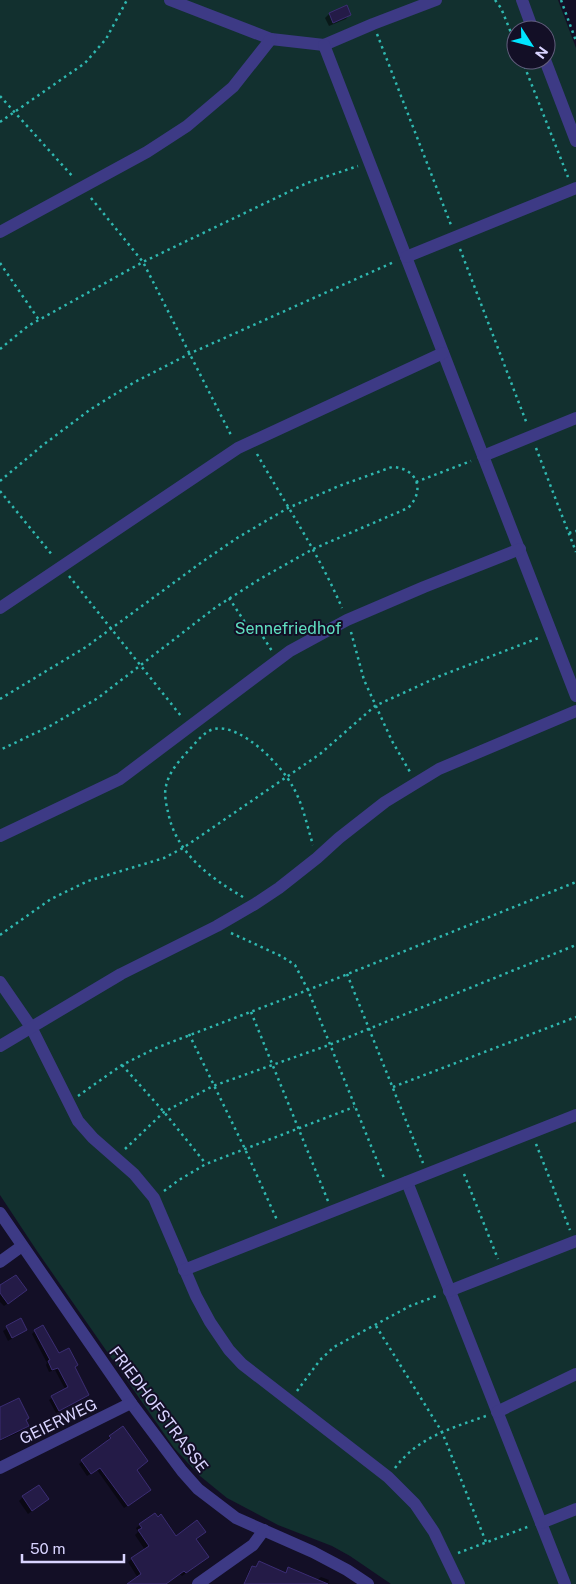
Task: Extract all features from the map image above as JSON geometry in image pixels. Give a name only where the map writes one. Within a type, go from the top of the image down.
[{"type":"street","points":[[170,0],[270,39],[324,45],[436,0]]},
{"type":"street","points":[[522,0],[529,20]]},
{"type":"street","points":[[0,232],[81,186],[147,152],[187,126],[233,87],[270,39]]},
{"type":"street","points":[[324,45],[576,696]]},
{"type":"street","points":[[549,70],[576,141]]},
{"type":"street","points":[[406,257],[574,189]]},
{"type":"street","points":[[0,608],[238,448],[443,353]]},
{"type":"street","points":[[483,456],[576,418]]},
{"type":"street","points":[[0,836],[120,778],[290,651],[347,620],[520,549]]},
{"type":"street","points":[[0,1046],[121,974],[216,926],[254,904],[279,888],[385,802],[439,769],[576,711]]},
{"type":"street","points":[[0,982],[31,1027],[78,1120],[93,1138],[134,1174],[154,1198],[184,1270],[210,1322],[229,1350],[242,1364],[388,1477],[416,1504],[434,1532],[459,1584]]},
{"type":"street","points":[[184,1270],[576,1115]]},
{"type":"street","points":[[407,1182],[565,1584]]},
{"type":"street","name":"FRIEDHOFSTRASSE","points":[[0,1213],[131,1403],[182,1471],[198,1489],[236,1518],[313,1552],[347,1570],[368,1584]]},
{"type":"street","points":[[449,1290],[575,1241]]},
{"type":"street","points":[[0,1262],[22,1246]]},
{"type":"street","points":[[497,1412],[576,1374]]},
{"type":"street","name":"GEIERWEG","points":[[0,1468],[131,1403]]},
{"type":"street","points":[[541,1523],[576,1509]]},
{"type":"street","points":[[198,1584],[253,1545],[264,1530]]},
{"type":"path","points":[[0,122],[85,63],[106,39],[126,0]]},
{"type":"path","points":[[495,0],[506,20]]},
{"type":"path","points":[[561,0],[576,41]]},
{"type":"path","points":[[373,24],[576,552]]},
{"type":"path","points":[[526,70],[574,189]]},
{"type":"path","points":[[0,96],[81,186],[143,262],[238,448]]},
{"type":"path","points":[[0,349],[28,326],[143,262],[307,183],[370,162]]},
{"type":"path","points":[[0,481],[43,445],[91,409],[133,383],[191,353],[406,257]]},
{"type":"path","points":[[0,263],[39,320]]},
{"type":"path","points":[[250,442],[332,584],[347,620],[364,680],[392,741],[416,783]]},
{"type":"path","points":[[416,482],[483,456]]},
{"type":"path","points":[[0,699],[69,658],[209,557],[288,508],[339,486],[392,467],[400,467],[413,475],[416,482],[416,496],[408,508],[313,549],[229,598],[98,698],[50,726],[0,750]]},
{"type":"path","points":[[0,491],[199,739]]},
{"type":"path","points":[[569,533],[576,530]]},
{"type":"path","points":[[229,598],[252,633],[258,629],[278,660]]},
{"type":"path","points":[[0,935],[50,899],[88,881],[164,858],[183,848],[320,754],[375,706],[440,676],[552,633]]},
{"type":"path","points":[[254,904],[222,885],[197,864],[183,848],[170,825],[166,806],[166,786],[176,765],[199,739],[214,729],[235,731],[254,743],[270,757],[287,776],[294,789],[317,858]]},
{"type":"path","points":[[69,1102],[122,1065],[156,1048],[308,990],[576,882]]},
{"type":"path","points":[[216,926],[281,956],[295,965],[308,990],[388,1189]]},
{"type":"path","points":[[115,1158],[164,1112],[213,1086],[330,1045],[576,945]]},
{"type":"path","points":[[347,974],[428,1174]]},
{"type":"path","points":[[251,1012],[332,1212]]},
{"type":"path","points":[[392,1087],[576,1017]]},
{"type":"path","points":[[189,1034],[283,1232]]},
{"type":"path","points":[[122,1065],[164,1112],[206,1164]]},
{"type":"path","points":[[154,1198],[206,1164],[354,1107]]},
{"type":"path","points":[[532,1133],[575,1241]]},
{"type":"path","points":[[459,1162],[502,1270]]},
{"type":"path","points":[[290,1401],[320,1360],[334,1347],[410,1306],[449,1290]]},
{"type":"path","points":[[376,1326],[442,1432],[486,1542]]},
{"type":"path","points":[[388,1477],[404,1456],[421,1442],[442,1432],[497,1412]]},
{"type":"path","points":[[447,1557],[541,1523]]},
{"type":"green space","name":"Sennefriedhof","points":[[0,0],[558,0],[576,48],[576,1584],[391,1584],[332,1546],[278,1525],[227,1498],[200,1476],[174,1448],[0,1195]]},
{"type":"building","points":[[347,5],[351,15],[333,23],[329,13]]},
{"type":"building","points":[[16,1275],[27,1290],[8,1304],[0,1293],[0,1285]]},
{"type":"building","points":[[21,1318],[27,1330],[12,1338],[6,1326]]},
{"type":"building","points":[[43,1325],[59,1353],[69,1348],[78,1365],[75,1367],[89,1395],[59,1411],[51,1396],[68,1387],[58,1368],[52,1370],[48,1361],[50,1360],[34,1330]]},
{"type":"building","points":[[19,1398],[29,1418],[26,1420],[29,1426],[0,1440],[0,1407]]},
{"type":"building","points":[[123,1426],[148,1461],[137,1470],[151,1490],[128,1506],[100,1468],[91,1474],[81,1460],[111,1438],[109,1436]]},
{"type":"building","points":[[39,1485],[49,1499],[32,1511],[22,1496]]},
{"type":"building","points":[[155,1513],[158,1517],[161,1514],[176,1536],[197,1520],[206,1532],[196,1539],[209,1557],[166,1584],[127,1584],[141,1574],[131,1558],[149,1546],[138,1530],[142,1528],[139,1524]]},
{"type":"building","points":[[259,1561],[286,1573],[288,1567],[328,1584],[244,1584],[252,1566],[256,1567]]}]
